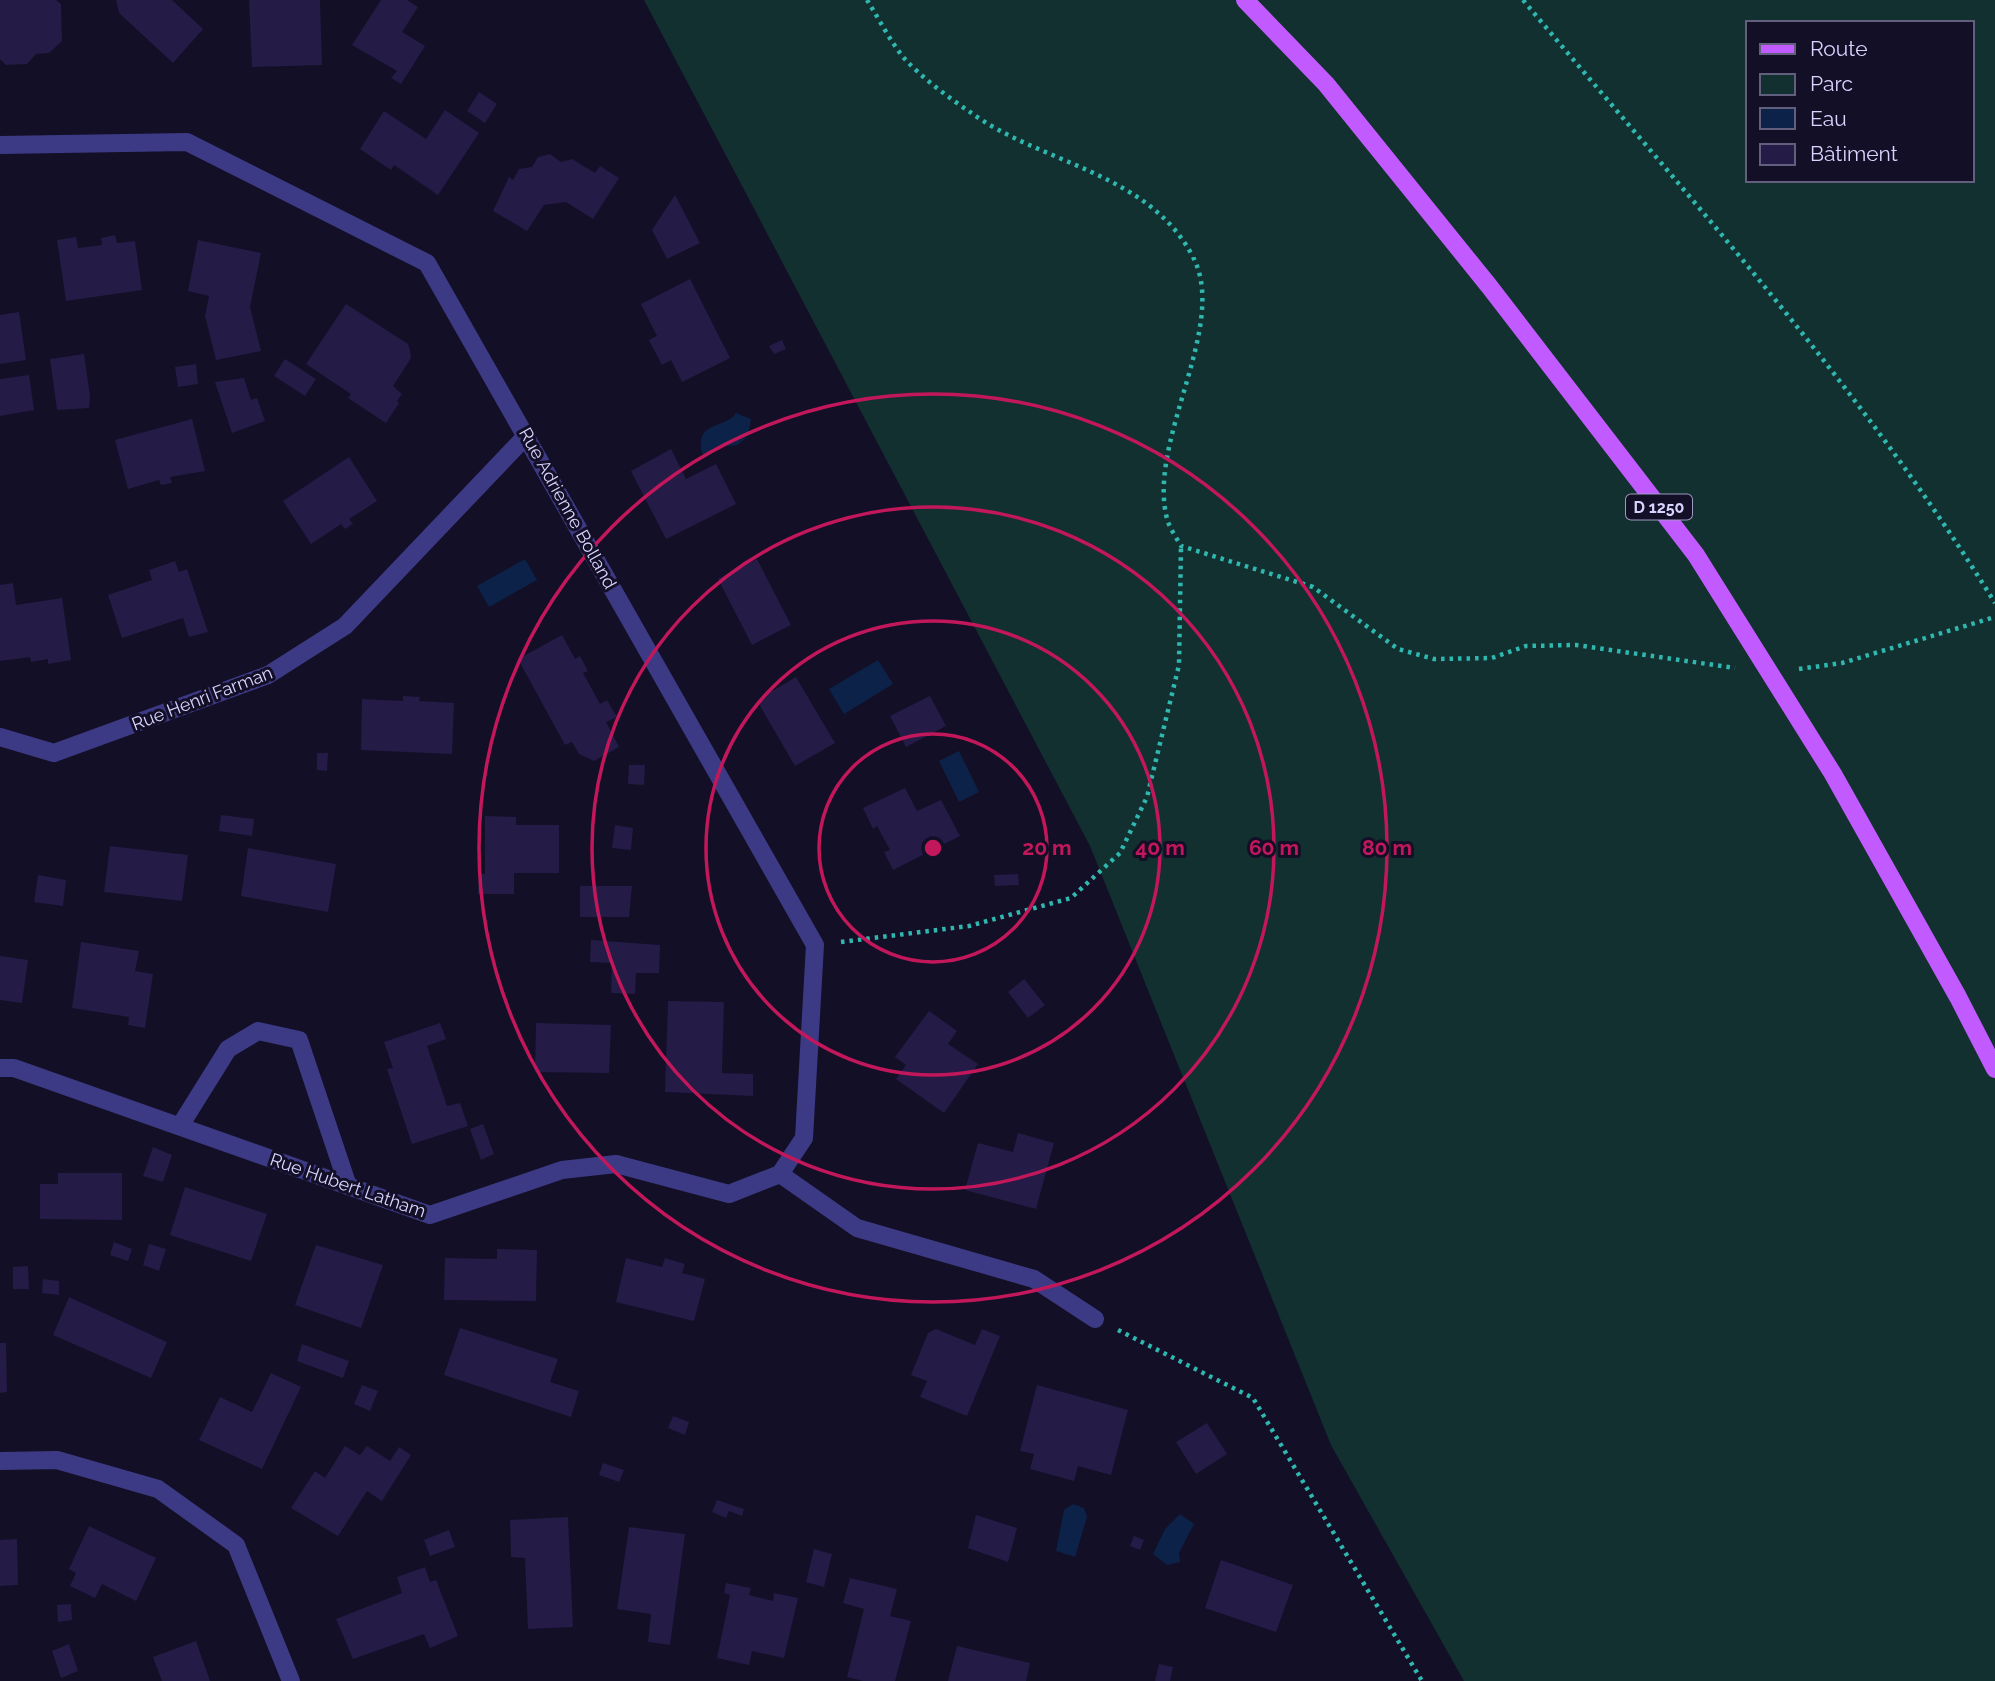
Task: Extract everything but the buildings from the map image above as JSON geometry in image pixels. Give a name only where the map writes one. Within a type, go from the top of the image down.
[{"type":"main road","name":"D 1250","points":[[1245,0],[1326,84],[1489,286],[1696,555],[1833,774],[1958,997],[1995,1069]]},
{"type":"street","name":"Rue Adrienne Bolland","points":[[0,145],[187,142],[427,263],[815,945]]},
{"type":"street","name":"Rue Henri Farman","points":[[0,737],[54,753],[268,675],[345,626],[527,435]]},
{"type":"street","points":[[815,945],[804,1138],[780,1174],[857,1228],[1034,1279],[1095,1318]]},
{"type":"street","points":[[180,1126],[228,1049],[258,1031],[299,1040],[348,1186]]},
{"type":"street","name":"Rue Hubert Latham","points":[[0,1068],[14,1068],[430,1215],[562,1170],[616,1164],[729,1194],[780,1174]]},
{"type":"street","points":[[0,1461],[57,1460],[158,1489],[236,1545],[291,1681]]},
{"type":"path","points":[[815,945],[969,926],[1071,898],[1120,853],[1147,797],[1179,665],[1181,546],[1168,523],[1164,490],[1178,408],[1195,350],[1203,298],[1194,258],[1164,219],[1120,186],[971,114],[904,58],[867,0]]},
{"type":"path","points":[[1523,0],[1829,365],[1952,534],[1995,603]]},
{"type":"path","points":[[1181,546],[1313,587],[1398,649],[1433,660],[1492,658],[1526,646],[1576,645],[1770,673],[1842,663],[1995,617]]},
{"type":"path","points":[[1095,1318],[1253,1398],[1422,1681]]},
{"type":"green space","points":[[644,0],[1995,0],[1995,1681],[1464,1681],[1331,1445],[1090,846]]},
{"type":"water","points":[[736,413],[751,419],[748,436],[737,445],[720,447],[707,457],[702,453],[703,435]]},
{"type":"water","points":[[525,559],[537,580],[489,607],[477,586]]},
{"type":"water","points":[[878,660],[893,684],[844,714],[829,689]]},
{"type":"water","points":[[959,751],[979,792],[959,802],[939,761]]},
{"type":"water","points":[[1073,1504],[1084,1508],[1087,1517],[1075,1557],[1056,1551],[1064,1510]]},
{"type":"water","points":[[1180,1514],[1194,1524],[1179,1553],[1180,1562],[1167,1565],[1153,1554],[1165,1529]]}]
